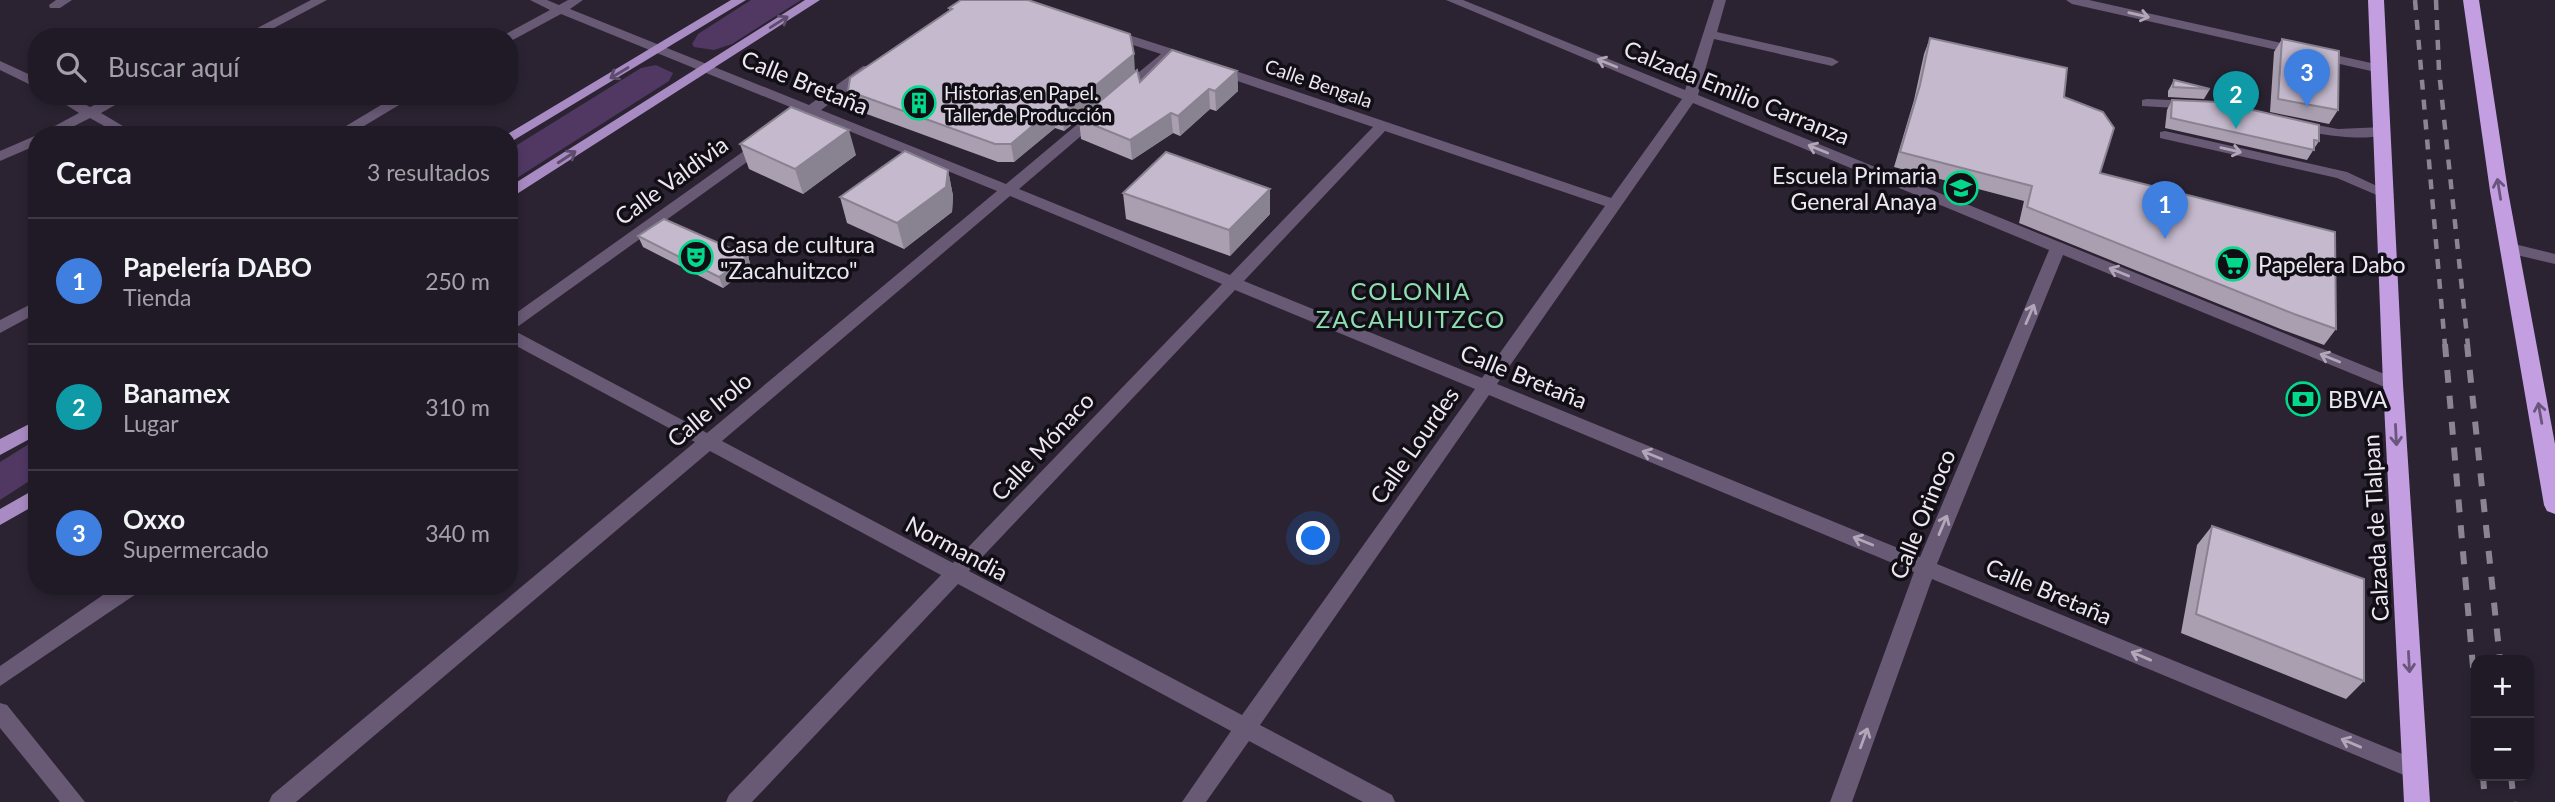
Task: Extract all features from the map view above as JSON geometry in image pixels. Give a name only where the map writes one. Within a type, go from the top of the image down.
[{"type":"highway","name":"Calzada de Tlalpan","points":[[2376,0],[2393,384],[2417,802]]},
{"type":"highway","points":[[2471,0],[2510,247],[2552,461],[2555,505]]},
{"type":"main road","points":[[518,134],[740,0]]},
{"type":"main road","points":[[518,188],[814,0]]},
{"type":"main road","points":[[0,448],[28,431]]},
{"type":"main road","points":[[0,518],[28,501]]},
{"type":"street","points":[[264,28],[321,0]]},
{"type":"street","name":"Calle Bretaña","points":[[536,0],[1008,190],[2414,769]]},
{"type":"street","points":[[518,33],[578,0]]},
{"type":"street","name":"Calzada Emilio Carranza","points":[[1452,0],[2393,384]]},
{"type":"street","name":"Calle Lourdes","points":[[1193,802],[1690,97],[1720,0]]},
{"type":"street","points":[[2072,0],[2380,69]]},
{"type":"street","name":"Calle Bengala","points":[[1096,29],[1614,204]]},
{"type":"street","points":[[1709,34],[1832,62]]},
{"type":"street","name":"Calle Irolo","points":[[280,802],[1170,53]]},
{"type":"street","name":"Calle Valdivia","points":[[518,320],[877,63]]},
{"type":"street","points":[[0,65],[28,79]]},
{"type":"street","points":[[2147,103],[2213,106]]},
{"type":"street","points":[[75,105],[114,126]]},
{"type":"street","points":[[63,126],[106,105]]},
{"type":"street","points":[[354,126],[391,105]]},
{"type":"street","points":[[2279,121],[2338,133],[2383,131]]},
{"type":"street","name":"Calle Mónaco","points":[[737,802],[1383,125]]},
{"type":"street","points":[[2165,135],[2342,175],[2386,194]]},
{"type":"street","points":[[0,157],[28,143]]},
{"type":"street","name":"Calle Orinoco","points":[[1841,802],[1926,567],[2058,247]]},
{"type":"street","points":[[2510,247],[2555,259]]},
{"type":"street","points":[[0,327],[28,311]]},
{"type":"street","name":"Normandia","points":[[518,340],[954,575],[1384,802]]},
{"type":"street","points":[[0,677],[119,595]]},
{"type":"street","points":[[0,712],[75,802]]},
{"type":"shaded area","points":[[751,0],[801,0],[732,44],[714,50],[694,47],[692,44],[698,34]]},
{"type":"shaded area","points":[[656,65],[673,73],[669,81],[518,177],[518,144],[641,68]]},
{"type":"shaded area","points":[[28,445],[28,482],[0,500],[0,462]]},
{"type":"building","points":[[961,0],[1028,0],[1130,34],[1134,54],[1062,113],[1053,109],[1011,144],[995,144],[848,91],[850,78],[952,9],[949,8]]},
{"type":"building","points":[[1930,38],[2067,68],[2064,97],[2103,112],[2114,128],[2100,173],[2335,232],[2336,329],[2027,207],[2032,186],[1900,152],[1920,85]]},
{"type":"building","points":[[2282,39],[2339,51],[2338,110],[2278,99]]},
{"type":"building","points":[[1172,50],[1237,71],[1215,91],[1209,89],[1178,116],[1171,113],[1130,140],[1079,119],[1137,70],[1140,82]]},
{"type":"building","points":[[2174,80],[2210,89],[2173,87]]},
{"type":"building","points":[[2172,100],[2218,102],[2319,125],[2319,141],[2314,140],[2314,150],[2171,118]]},
{"type":"building","points":[[791,107],[849,130],[795,169],[740,144]]},
{"type":"building","points":[[905,151],[948,170],[946,187],[897,223],[840,197]]},
{"type":"building","points":[[1166,152],[1270,189],[1229,230],[1123,193]]},
{"type":"building","name":"Casa de cultura \"Zacahuitzco\"","points":[[664,219],[748,256],[719,277],[638,236]]},
{"type":"building","points":[[2212,526],[2364,579],[2364,681],[2196,614]]},
{"type":"railway","points":[[2415,0],[2445,346]]},
{"type":"railway","points":[[2436,0],[2439,71],[2468,346]]},
{"type":"railway","points":[[2445,344],[2472,655]]},
{"type":"railway","points":[[2467,344],[2499,655]]},
{"type":"railway","points":[[2483,781],[2485,802]]},
{"type":"railway","points":[[2512,781],[2514,802]]},
{"type":"place","name":"Historias en Papel. Taller de Producción","points":[[919,103]]},
{"type":"place","name":"Oxxo","points":[[2307,107]]},
{"type":"place","name":"Banamex","points":[[2236,129]]},
{"type":"place","name":"Escuela Primaria General Anaya","points":[[1961,188]]},
{"type":"place","name":"Papelería DABO","points":[[2165,239]]},
{"type":"place","name":"Casa de cultura \"Zacahuitzco\"","points":[[696,257]]},
{"type":"place","name":"Papelera Dabo","points":[[2233,264]]},
{"type":"place","name":"BBVA","points":[[2303,399]]},
{"type":"district","name":"COLONIA ZACAHUITZCO","points":[[1411,304]]}]
